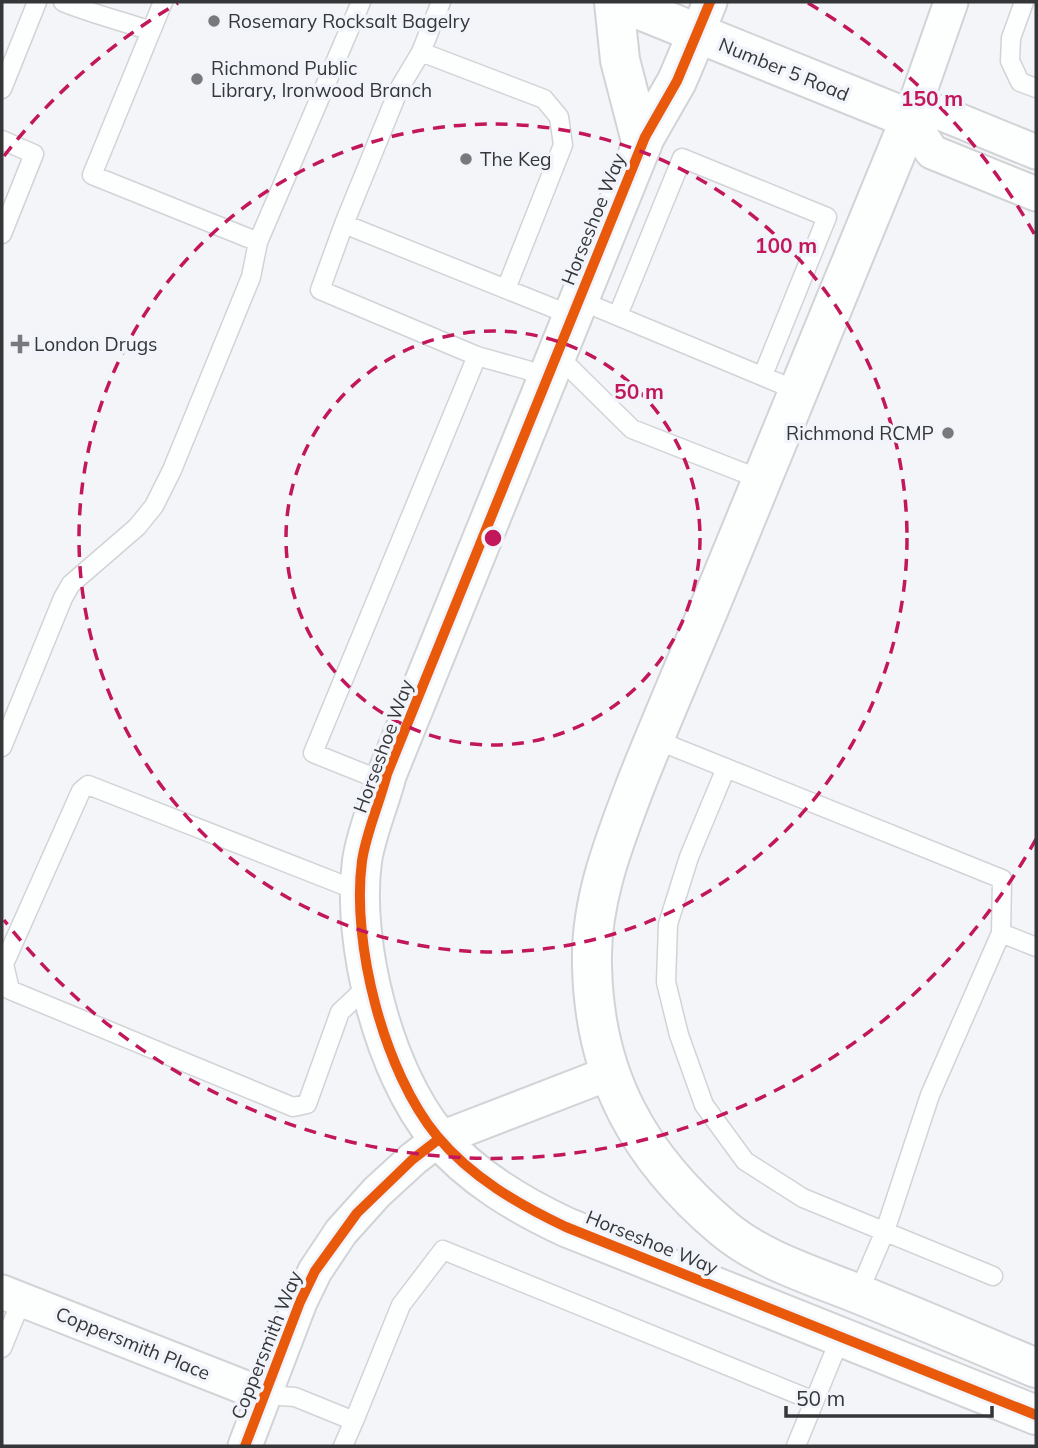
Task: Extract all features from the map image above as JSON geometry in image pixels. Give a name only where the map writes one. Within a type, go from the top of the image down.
[{"type":"street","points":[[614,2],[620,60],[642,145]]},
{"type":"street","name":"Number 5 Road","points":[[620,2],[704,18],[910,119],[938,112],[1036,152]]},
{"type":"street","points":[[951,2],[910,119],[932,152],[1036,194]]},
{"type":"street","name":"Horseshoe Way","points":[[704,18],[677,81],[642,145],[385,782],[362,860],[361,934],[370,984],[391,1051],[413,1101],[439,1139],[488,1184],[529,1210],[579,1232],[1036,1415]]},
{"type":"street","name":"Horseshoe Way","points":[[910,119],[654,739],[613,845],[594,932],[594,1001],[599,1039],[629,1120],[666,1172],[726,1231],[795,1269],[1036,1368]]},
{"type":"street","name":"Coppersmith Way","points":[[245,1446],[300,1302],[341,1232],[377,1192],[439,1139],[610,1073]]},
{"type":"street","points":[[841,1336],[858,1294]]},
{"type":"street","name":"Coppersmith Place","points":[[12,1296],[264,1395]]},
{"type":"lane","points":[[64,2],[151,31]]},
{"type":"lane","points":[[163,2],[92,175],[258,242]]},
{"type":"lane","points":[[441,2],[421,52],[399,89],[320,290],[477,356],[527,370],[552,367],[632,429],[762,480]]},
{"type":"lane","points":[[1024,2],[1011,38],[1010,61],[1020,82],[1036,88]]},
{"type":"lane","points":[[2,89],[31,4]]},
{"type":"lane","points":[[2,747],[71,584],[137,527],[154,506],[172,470],[251,277],[258,242],[354,4]]},
{"type":"lane","points":[[421,52],[544,99],[559,117],[563,145],[506,289]]},
{"type":"lane","points":[[2,141],[34,154],[2,234]]},
{"type":"lane","points":[[618,315],[682,158],[791,202],[827,217],[763,375]]},
{"type":"lane","points":[[344,224],[506,289],[576,308],[618,315],[798,391]]},
{"type":"lane","points":[[385,782],[313,753],[477,356]]},
{"type":"lane","points":[[654,739],[1002,879],[1001,933],[930,1095],[885,1231],[858,1294]]},
{"type":"lane","points":[[726,768],[689,857],[668,924],[666,982],[679,1035],[704,1105],[745,1161],[803,1198],[993,1276]]},
{"type":"lane","points":[[361,892],[88,785],[81,791],[4,964],[10,990],[293,1107],[307,1104],[340,1012],[370,984]]},
{"type":"lane","points":[[1001,933],[1036,947]]},
{"type":"lane","points":[[344,1446],[401,1305],[443,1250],[814,1401]]},
{"type":"lane","points":[[2,1348],[12,1296]]},
{"type":"lane","points":[[796,1446],[841,1336]]},
{"type":"lane","points":[[264,1395],[295,1397],[354,1421]]},
{"type":"cycle path","points":[[710,2],[677,81],[645,137],[387,774],[362,861],[360,894],[367,967],[387,1042],[401,1078],[418,1109],[450,1151],[497,1189],[566,1227],[1036,1415]]},
{"type":"cycle path","points":[[245,1446],[300,1302],[315,1271],[357,1213],[413,1159],[439,1139]]},
{"type":"place","name":"Rosemary Rocksalt Bagelry","points":[[214,21]]},
{"type":"place","name":"Richmond Public Library, Ironwood Branch","points":[[197,79]]},
{"type":"place","name":"The Keg","points":[[466,159]]},
{"type":"place","name":"London Drugs","points":[[20,344]]},
{"type":"place","name":"Richmond RCMP","points":[[948,433]]}]
